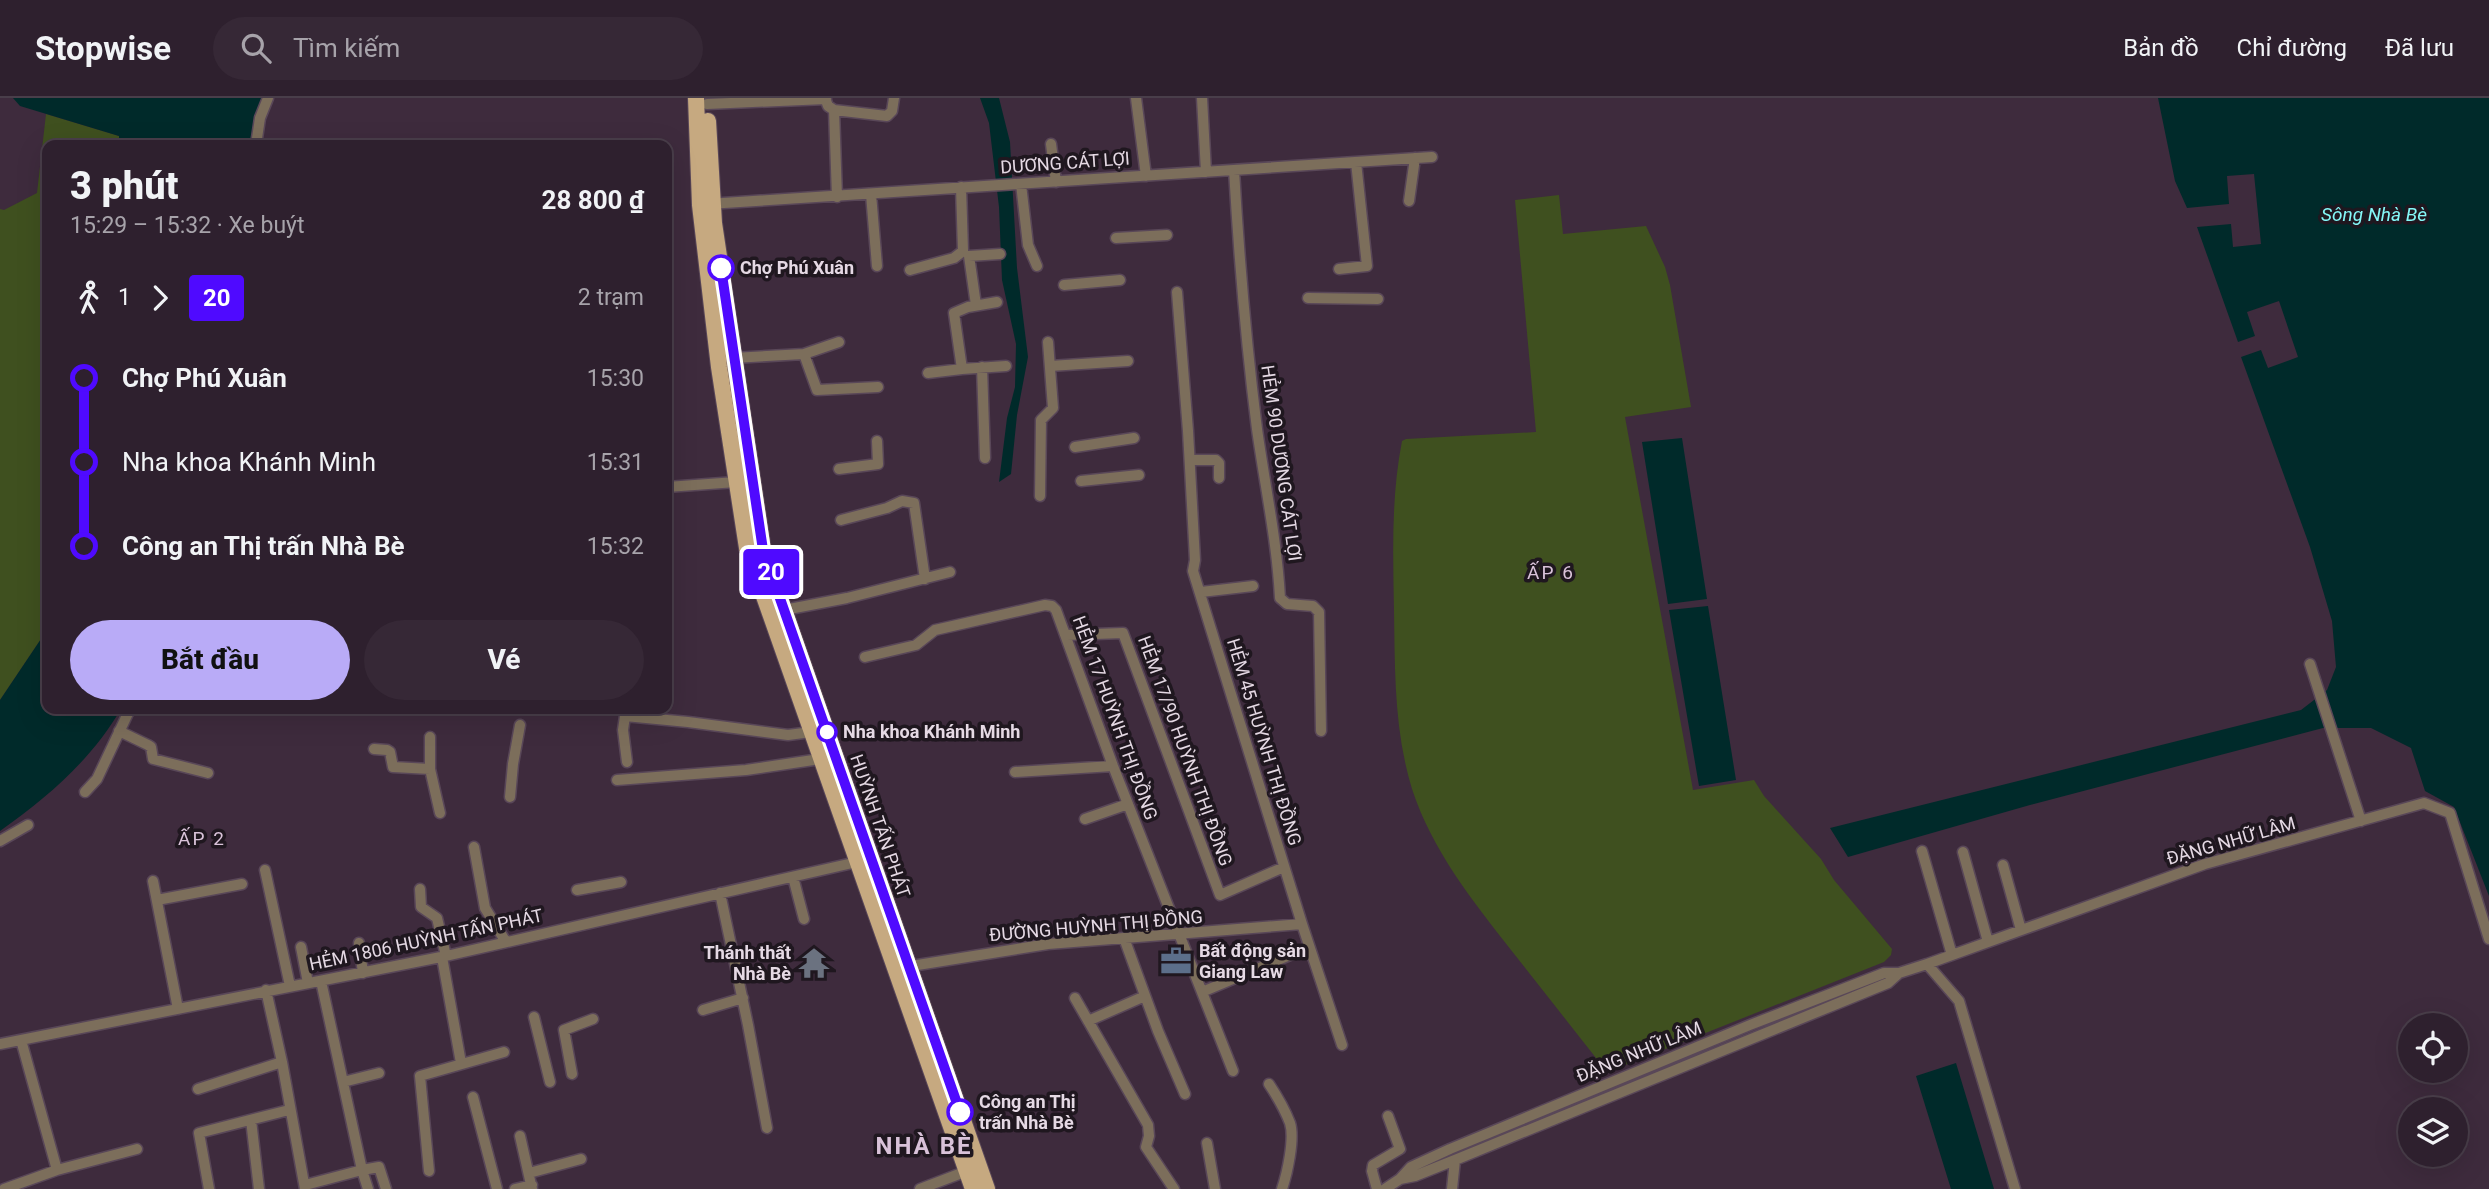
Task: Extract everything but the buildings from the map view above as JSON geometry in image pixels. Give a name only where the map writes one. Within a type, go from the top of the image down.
[{"type":"main road","name":"HUỲNH TẤN PHÁT","points":[[700,100],[719,367],[744,481],[763,550],[973,1189]]},
{"type":"main road","name":"HUỲNH TẤN PHÁT","points":[[706,204],[733,358],[747,548],[858,862],[987,1189]]},
{"type":"street","points":[[257,140],[260,118],[268,98]]},
{"type":"street","points":[[700,100],[825,98],[828,106],[834,110],[887,116],[894,98]]},
{"type":"street","points":[[1136,98],[1146,176]]},
{"type":"street","points":[[1202,98],[1206,172]]},
{"type":"street","points":[[834,110],[837,197]]},
{"type":"street","points":[[1051,144],[1056,182]]},
{"type":"street","name":"DƯƠNG CÁT LỢI","points":[[706,204],[1432,157]]},
{"type":"street","points":[[1409,201],[1415,158]]},
{"type":"street","points":[[1339,269],[1367,266],[1356,162]]},
{"type":"street","name":"HẺM 90 DƯƠNG CÁT LỢI","points":[[1234,170],[1246,334],[1278,557],[1280,598],[1287,604],[1313,606],[1319,612],[1321,731]]},
{"type":"street","points":[[1019,184],[1028,245],[1037,266]]},
{"type":"street","points":[[910,270],[954,258],[963,251],[961,187]]},
{"type":"street","points":[[871,194],[877,266]]},
{"type":"street","points":[[1116,239],[1167,235]]},
{"type":"street","points":[[976,305],[969,256],[1000,254]]},
{"type":"street","points":[[1063,285],[1120,280]]},
{"type":"street","name":"HẺM 45 HUỲNH THỊ ĐỒNG","points":[[1177,292],[1190,460],[1193,571],[1342,1045]]},
{"type":"street","points":[[1308,298],[1378,299]]},
{"type":"street","points":[[962,369],[954,313],[976,305],[997,302]]},
{"type":"street","points":[[733,358],[804,354],[839,342]]},
{"type":"street","points":[[1040,496],[1041,420],[1053,408],[1048,342]]},
{"type":"street","points":[[804,354],[817,390],[878,387]]},
{"type":"street","points":[[1050,366],[1128,361]]},
{"type":"street","points":[[928,373],[1006,366]]},
{"type":"street","points":[[982,367],[985,458]]},
{"type":"street","points":[[1075,447],[1134,438]]},
{"type":"street","points":[[839,469],[878,464],[877,441]]},
{"type":"street","points":[[1190,460],[1216,460],[1219,463],[1219,478]]},
{"type":"street","points":[[1081,481],[1139,475]]},
{"type":"street","points":[[672,487],[744,481]]},
{"type":"street","points":[[841,520],[887,508],[902,501],[914,503],[925,579]]},
{"type":"street","points":[[784,610],[847,598],[950,572]]},
{"type":"street","points":[[1201,592],[1253,586]]},
{"type":"street","name":"HẺM 17 HUỲNH THỊ ĐỒNG","points":[[865,657],[916,645],[935,630],[1045,605],[1052,606],[1067,635],[1113,766],[1233,1071]]},
{"type":"street","name":"HẺM 17/90 HUỲNH THỊ ĐỒNG","points":[[1067,635],[1123,633],[1220,895],[1284,867]]},
{"type":"street","points":[[2310,664],[2361,821]]},
{"type":"street","points":[[85,792],[97,779],[127,714]]},
{"type":"street","points":[[626,762],[623,730],[625,716],[788,735],[811,732]]},
{"type":"street","points":[[510,797],[520,725]]},
{"type":"street","points":[[118,731],[151,747],[153,760],[208,774]]},
{"type":"street","points":[[430,737],[430,769],[440,813]]},
{"type":"street","points":[[374,749],[390,752],[393,767],[430,769]]},
{"type":"street","points":[[617,780],[746,770],[820,759]]},
{"type":"street","points":[[1015,772],[1113,766]]},
{"type":"street","name":"ĐẶNG NHỮ LÂM","points":[[1385,1189],[1411,1167],[1450,1149],[1750,1025],[1884,973],[1899,973],[1927,964],[2205,864],[2424,803],[2450,813],[2489,939]]},
{"type":"street","points":[[1085,820],[1128,804]]},
{"type":"street","points":[[0,841],[28,825]]},
{"type":"street","points":[[474,847],[485,908],[506,942]]},
{"type":"street","points":[[1922,852],[1952,955]]},
{"type":"street","points":[[1963,852],[1988,942]]},
{"type":"street","name":"HẺM 1806 HUỲNH TẤN PHÁT","points":[[0,1044],[444,956],[858,862]]},
{"type":"street","points":[[2003,866],[2021,930]]},
{"type":"street","points":[[265,870],[290,986]]},
{"type":"street","points":[[793,877],[804,919]]},
{"type":"street","points":[[153,881],[177,1009]]},
{"type":"street","points":[[577,890],[621,882]]},
{"type":"street","points":[[157,900],[242,884]]},
{"type":"street","points":[[420,889],[421,907],[436,918],[461,1063]]},
{"type":"street","points":[[720,893],[767,1128]]},
{"type":"street","name":"ĐƯỜNG HUỲNH THỊ ĐỒNG","points":[[902,968],[1017,948],[1302,924]]},
{"type":"street","points":[[1124,938],[1185,1094]]},
{"type":"street","points":[[359,943],[363,973]]},
{"type":"street","points":[[301,947],[308,984]]},
{"type":"street","points":[[1202,992],[1309,947]]},
{"type":"street","points":[[1927,964],[1959,1001],[2015,1189]]},
{"type":"street","name":"ĐẶNG NHỮ LÂM","points":[[1400,1179],[1455,1160],[1888,983],[1899,973]]},
{"type":"street","points":[[321,981],[368,1189]]},
{"type":"street","points":[[266,990],[305,1187],[362,1170],[380,1168],[386,1189]]},
{"type":"street","points":[[1088,1021],[1145,996]]},
{"type":"street","points":[[703,1010],[743,998]]},
{"type":"street","points":[[1075,998],[1148,1125],[1146,1147],[1174,1189]]},
{"type":"street","points":[[534,1017],[550,1082]]},
{"type":"street","points":[[572,1074],[564,1030],[593,1019]]},
{"type":"street","points":[[21,1040],[57,1170]]},
{"type":"street","points":[[429,1171],[419,1078],[504,1052]]},
{"type":"street","points":[[198,1089],[282,1062]]},
{"type":"street","points":[[343,1082],[379,1073]]},
{"type":"street","points":[[1269,1084],[1292,1131],[1282,1189]]},
{"type":"street","points":[[473,1097],[497,1189]]},
{"type":"street","points":[[209,1189],[199,1133],[289,1110]]},
{"type":"street","points":[[1377,1189],[1372,1166],[1399,1149],[1388,1116]]},
{"type":"street","points":[[251,1120],[259,1189]]},
{"type":"street","points":[[515,1189],[532,1187],[520,1136]]},
{"type":"street","points":[[1208,1143],[1216,1189]]},
{"type":"street","points":[[4,1189],[34,1185],[57,1170],[138,1149]]},
{"type":"street","points":[[529,1172],[581,1159]]},
{"type":"street","points":[[1452,1189],[1455,1160]]},
{"type":"street","points":[[920,1189],[967,1171]]},
{"type":"green space","points":[[46,114],[119,136],[119,140],[43,140]]},
{"type":"green space","points":[[42,149],[42,637],[0,700],[0,209],[4,210],[37,193]]},
{"type":"green space","points":[[1559,195],[1563,234],[1646,226],[1665,267],[1670,285],[1691,407],[1625,417],[1693,790],[1754,780],[1764,796],[1821,859],[1834,880],[1892,949],[1891,955],[1884,962],[1615,1069],[1600,1063],[1482,912],[1442,854],[1412,789],[1402,745],[1397,700],[1393,568],[1396,483],[1402,441],[1536,432],[1515,200]]},
{"type":"water","points":[[13,98],[264,98],[251,140],[119,140],[119,136],[20,106]]},
{"type":"water","points":[[980,98],[999,98],[1010,142],[1017,268],[1028,357],[1017,415],[1011,474],[999,482],[1007,418],[1015,387],[1016,344],[1002,280],[999,207],[989,123]]},
{"type":"water","name":"Sông Nhà Bè","points":[[2158,98],[2489,98],[2489,896],[2454,807],[2425,791],[2411,748],[2371,728],[2323,728],[2030,805],[1848,857],[1830,828],[2301,710],[2327,690],[2336,667],[2332,621],[2310,547],[2241,357],[2261,350],[2268,368],[2298,357],[2279,301],[2247,312],[2255,336],[2238,342],[2197,227],[2231,224],[2233,247],[2261,244],[2254,174],[2227,176],[2229,204],[2187,208],[2175,181]]},
{"type":"water","points":[[1682,438],[1707,599],[1668,604],[1642,442]]},
{"type":"water","points":[[1708,606],[1736,780],[1699,786],[1669,610]]},
{"type":"water","points":[[42,637],[42,714],[118,714],[96,745],[67,776],[35,805],[0,831],[0,700]]},
{"type":"water","points":[[1956,1063],[1994,1189],[1951,1189],[1916,1076]]},
{"type":"bus line","name":"20","points":[[721,268],[763,550],[960,1112]]},
{"type":"place","name":"Chợ Phú Xuân","points":[[721,268]]},
{"type":"place","name":"Nha khoa Khánh Minh","points":[[827,732]]},
{"type":"place","name":"Bất động sản Giang Law","points":[[1176,961]]},
{"type":"place","name":"Thánh thất Nhà Bè","points":[[814,963]]},
{"type":"place","name":"Công an Thị trấn Nhà Bè","points":[[960,1112]]},
{"type":"district","name":"ẤP 6","points":[[1551,572]]},
{"type":"district","name":"ẤP 2","points":[[202,838]]},
{"type":"district","name":"NHÀ BÈ","points":[[924,1146]]}]
